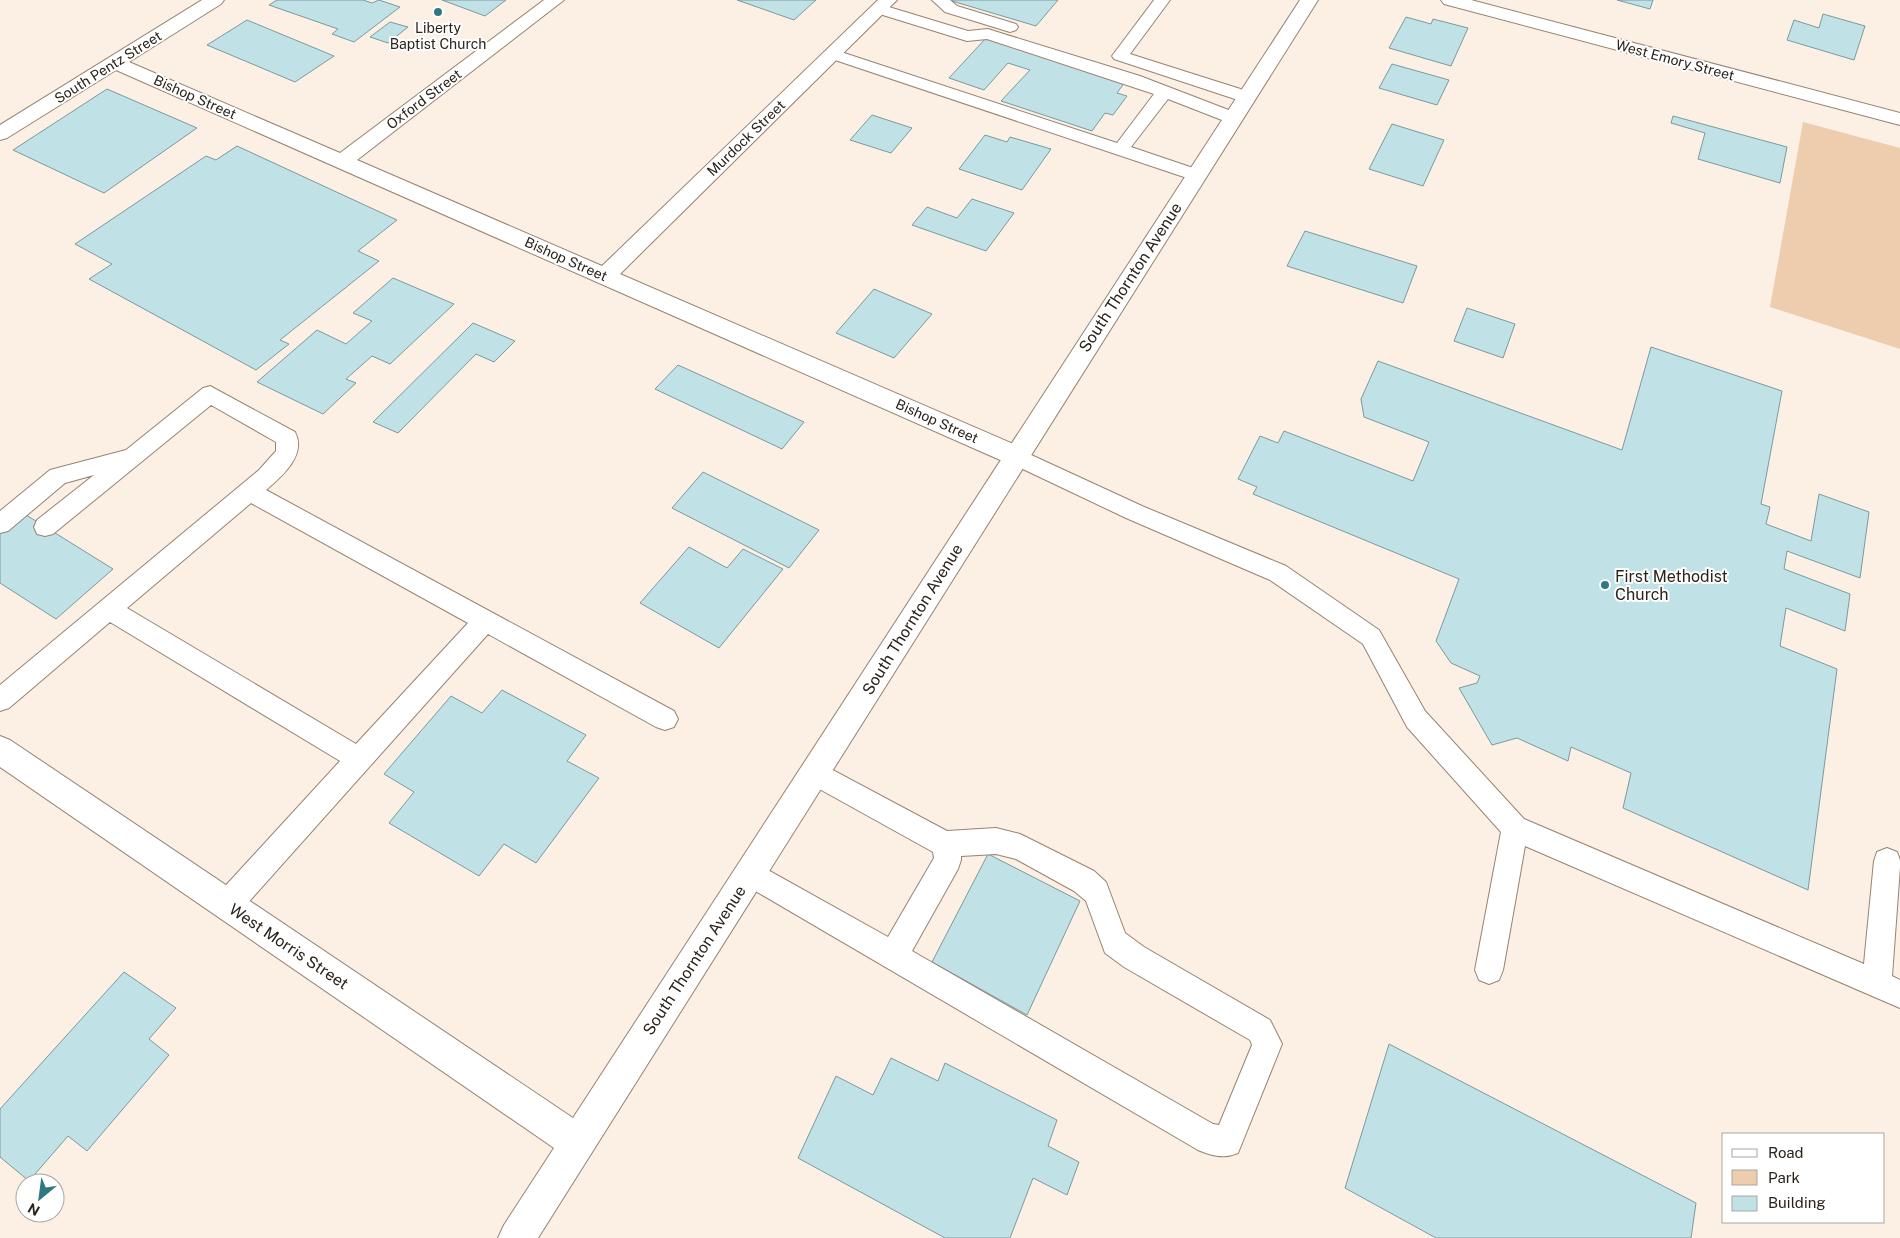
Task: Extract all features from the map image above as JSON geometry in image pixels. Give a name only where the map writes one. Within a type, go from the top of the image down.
[{"type":"street","name":"South Pentz Street","points":[[0,134],[215,0]]},
{"type":"street","name":"Oxford Street","points":[[342,161],[555,0]]},
{"type":"street","name":"South Thornton Avenue","points":[[517,1238],[1309,0]]},
{"type":"street","name":"West Emory Street","points":[[1450,0],[1900,119]]},
{"type":"street","name":"Murdock Street","points":[[605,276],[883,4]]},
{"type":"street","name":"Bishop Street","points":[[116,63],[1016,456]]},
{"type":"street","name":"West Morris Street","points":[[0,750],[578,1142]]},
{"type":"lane","points":[[940,0],[951,9],[960,12],[1092,53],[1120,56],[1240,107]]},
{"type":"lane","points":[[1120,56],[1162,0]]},
{"type":"lane","points":[[883,4],[967,36],[988,34],[1134,80],[1164,92],[1240,107]]},
{"type":"lane","points":[[832,54],[1196,175]]},
{"type":"lane","points":[[1121,149],[1164,92]]},
{"type":"lane","points":[[0,700],[267,476],[287,453],[287,438],[210,394],[45,527]]},
{"type":"lane","points":[[0,524],[58,476],[134,456]]},
{"type":"lane","points":[[1016,456],[1134,512],[1278,573],[1371,637],[1416,719],[1515,828],[1889,989],[1886,861]]},
{"type":"lane","points":[[249,491],[665,719]]},
{"type":"lane","points":[[108,609],[359,759]]},
{"type":"lane","points":[[228,905],[485,621]]},
{"type":"lane","points":[[750,873],[1209,1139],[1227,1142],[1267,1044],[1260,1030],[1134,957],[1115,942],[1096,892],[1084,881],[1020,847],[996,841],[945,844],[814,772]]},
{"type":"lane","points":[[1489,970],[1515,828]]},
{"type":"lane","points":[[893,956],[948,860],[945,844]]},
{"type":"green space","points":[[1803,122],[1900,148],[1900,349],[1770,307]]},
{"type":"building","points":[[277,0],[363,0],[372,3],[379,0],[400,7],[354,42],[332,34],[338,29],[269,5]]},
{"type":"building","points":[[442,0],[506,0],[485,16]]},
{"type":"building","points":[[737,0],[816,0],[794,20]]},
{"type":"building","points":[[953,0],[1058,0],[1036,26]]},
{"type":"building","points":[[1617,0],[1653,0],[1650,9]]},
{"type":"building","points":[[1823,14],[1865,26],[1854,60],[1787,40],[1794,20],[1819,28]]},
{"type":"building","points":[[1406,17],[1431,24],[1433,19],[1468,28],[1451,66],[1389,48]]},
{"type":"building","points":[[247,20],[334,56],[295,82],[207,45]]},
{"type":"building","points":[[390,22],[408,27],[388,43],[370,37]]},
{"type":"building","points":[[986,38],[1125,82],[1117,93],[1127,96],[1113,115],[1105,113],[1092,131],[1001,101],[1030,70],[1008,63],[984,90],[949,78]]},
{"type":"building","points":[[1392,64],[1449,80],[1437,105],[1379,88]]},
{"type":"building","points":[[107,89],[197,128],[104,193],[13,150]]},
{"type":"building","points":[[872,115],[912,128],[891,153],[850,140]]},
{"type":"building","points":[[1673,116],[1787,147],[1780,183],[1698,159],[1705,133],[1671,123]]},
{"type":"building","points":[[1392,124],[1444,140],[1423,186],[1369,169]]},
{"type":"building","points":[[985,135],[1007,142],[1010,137],[1051,149],[1022,190],[959,169]]},
{"type":"building","points":[[237,146],[397,220],[358,251],[379,261],[280,340],[289,344],[256,370],[89,279],[112,264],[75,244],[206,156],[216,160]]},
{"type":"building","points":[[972,199],[1014,213],[986,251],[912,225],[927,207],[957,218]]},
{"type":"building","points":[[1305,231],[1417,266],[1403,303],[1287,266]]},
{"type":"building","points":[[393,278],[454,304],[390,364],[372,356],[346,379],[356,383],[323,414],[257,382],[317,330],[346,344],[372,321],[353,313]]},
{"type":"building","points":[[874,289],[932,314],[894,358],[836,333]]},
{"type":"building","points":[[1467,308],[1515,324],[1503,358],[1454,341]]},
{"type":"building","points":[[473,323],[515,341],[494,362],[476,354],[398,433],[373,422]]},
{"type":"building","points":[[1651,347],[1782,391],[1761,504],[1770,507],[1766,524],[1811,541],[1819,494],[1869,512],[1860,578],[1787,551],[1784,569],[1850,594],[1845,631],[1786,608],[1780,646],[1837,669],[1808,890],[1623,808],[1631,773],[1571,747],[1568,761],[1517,738],[1492,745],[1459,688],[1477,683],[1480,676],[1451,663],[1436,641],[1459,579],[1253,494],[1257,487],[1238,479],[1260,436],[1278,443],[1284,431],[1413,481],[1429,442],[1364,417],[1361,399],[1378,361],[1622,450]]},
{"type":"building","points":[[678,365],[804,422],[782,449],[655,389]]},
{"type":"building","points":[[703,472],[819,530],[789,568],[672,508]]},
{"type":"building","points":[[23,513],[113,569],[56,619],[0,583],[0,531]]},
{"type":"building","points":[[689,547],[727,568],[743,549],[783,569],[719,648],[640,603]]},
{"type":"building","points":[[502,690],[586,735],[567,761],[599,778],[536,863],[504,844],[479,876],[389,823],[414,792],[384,774],[451,696],[482,713]]},
{"type":"building","points":[[988,854],[1080,901],[1027,1015],[932,962]]},
{"type":"building","points":[[124,972],[176,1008],[149,1039],[169,1055],[87,1151],[68,1136],[36,1173],[19,1173],[0,1157],[0,1109]]},
{"type":"building","points":[[1389,1044],[1696,1203],[1691,1238],[1436,1238],[1345,1188]]},
{"type":"building","points":[[891,1058],[938,1081],[945,1063],[1057,1120],[1048,1146],[1079,1162],[1067,1195],[1033,1178],[1010,1238],[945,1238],[798,1158],[836,1076],[873,1095]]},
{"type":"place","name":"Liberty Baptist Church","points":[[438,12]]},
{"type":"place","name":"First Methodist Church","points":[[1605,585]]}]
